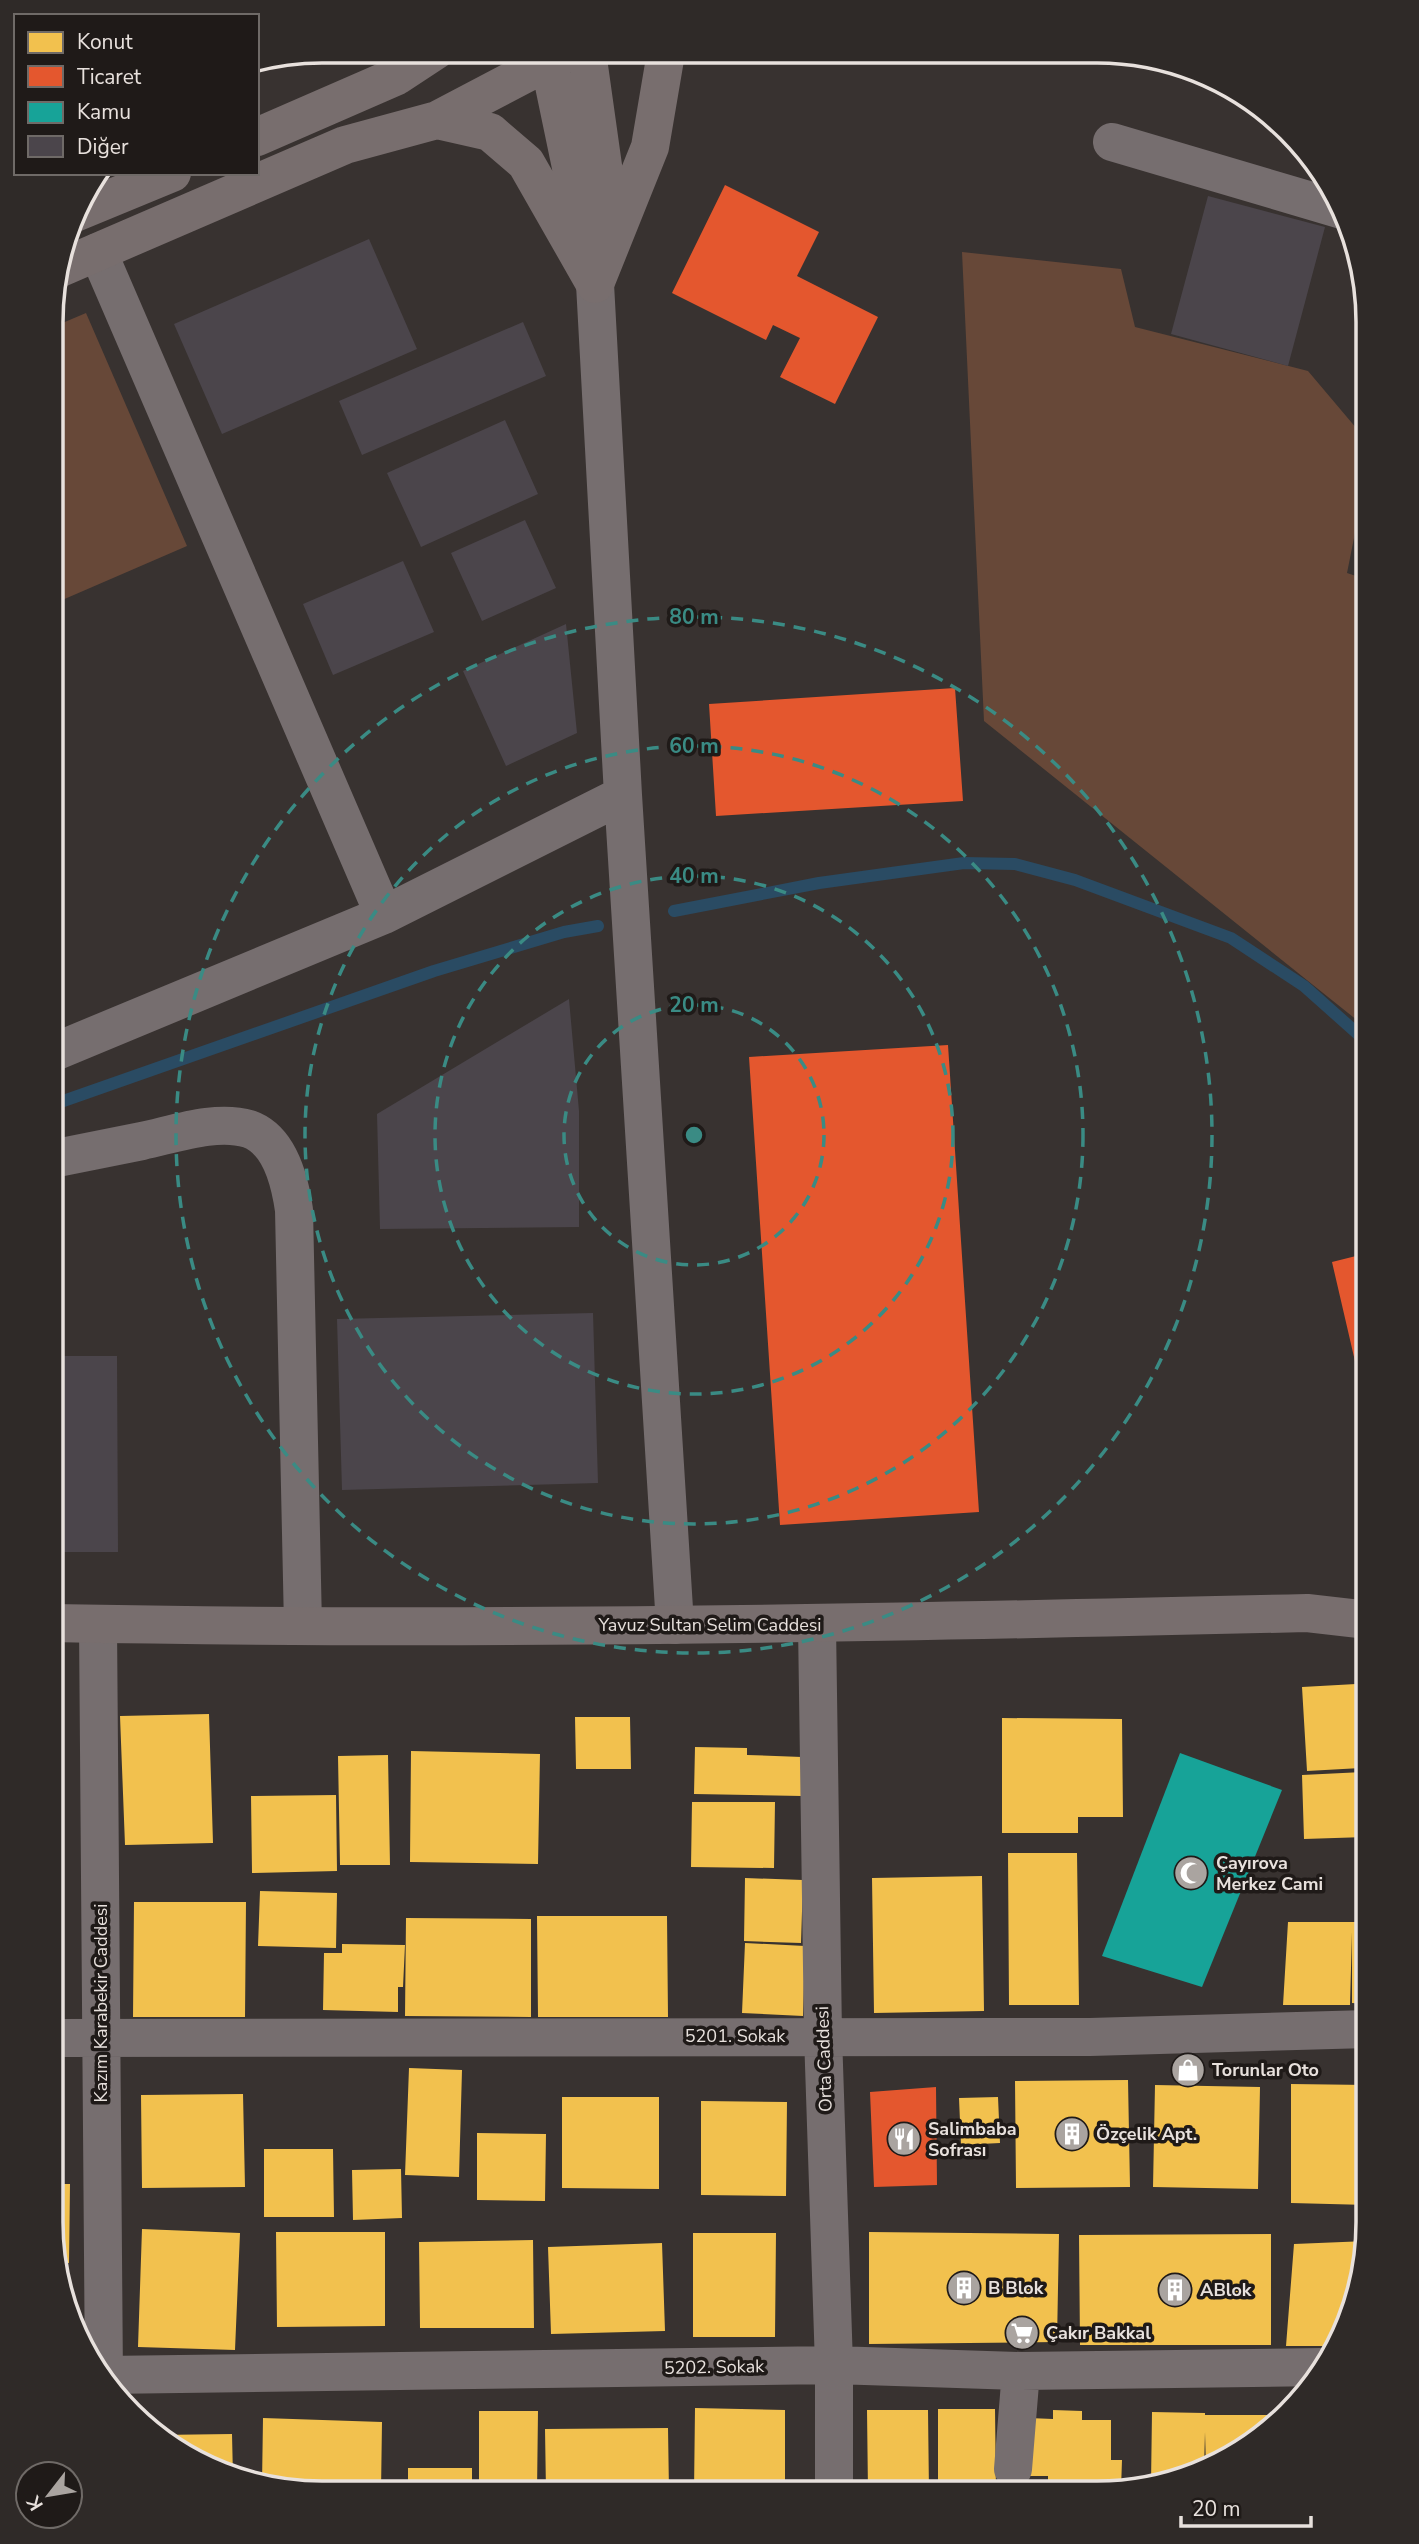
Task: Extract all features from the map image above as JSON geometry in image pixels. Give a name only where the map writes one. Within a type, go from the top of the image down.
[{"type":"main road","points":[[313,114],[376,63]]},
{"type":"main road","points":[[259,136],[397,76],[417,63]]},
{"type":"main road","points":[[70,264],[345,145],[437,120],[542,63]]},
{"type":"main road","points":[[556,63],[595,284]]},
{"type":"main road","points":[[589,63],[613,239]]},
{"type":"main road","points":[[595,284],[650,147],[664,63]]},
{"type":"main road","points":[[437,120],[490,132],[526,163],[595,284]]},
{"type":"main road","points":[[90,207],[167,175]]},
{"type":"main road","name":"Yavuz Sultan Selim Caddesi","points":[[63,1623],[303,1626],[817,1625],[1307,1614],[1356,1619]]},
{"type":"street","points":[[1112,142],[1328,206]]},
{"type":"street","points":[[98,252],[384,915]]},
{"type":"street","points":[[595,284],[675,1625]]},
{"type":"street","points":[[63,1048],[384,915],[624,794]]},
{"type":"street","points":[[63,1157],[222,1125],[250,1130],[270,1144],[283,1167],[291,1186],[295,1210],[303,1626]]},
{"type":"street","name":"Kazım Karabekir Caddesi","points":[[98,1624],[104,2361]]},
{"type":"street","name":"Orta Caddesi","points":[[817,1625],[823,2035],[834,2365],[834,2481]]},
{"type":"street","name":"5201. Sokak","points":[[63,2038],[1090,2036],[1356,2029]]},
{"type":"street","name":"5202. Sokak","points":[[115,2378],[834,2365],[1021,2371],[1311,2367]]},
{"type":"street","points":[[1013,2469],[1021,2371]]},
{"type":"shaded area","points":[[962,252],[1121,269],[1135,327],[1308,371],[1356,428],[1356,528],[1347,573],[1356,576],[1356,1019],[984,721]]},
{"type":"shaded area","points":[[86,313],[187,546],[63,600],[63,323]]},
{"type":"building: Konut","points":[[1356,1684],[1356,1768],[1307,1771],[1302,1687]]},
{"type":"building: Konut","points":[[209,1714],[213,1843],[125,1845],[120,1716]]},
{"type":"building: Konut","points":[[575,1717],[630,1717],[631,1769],[576,1769]]},
{"type":"building: Konut","points":[[1002,1718],[1122,1719],[1123,1817],[1078,1817],[1078,1833],[1002,1833]]},
{"type":"building: Konut","points":[[695,1747],[747,1748],[747,1755],[802,1757],[802,1796],[694,1794]]},
{"type":"building: Konut","points":[[411,1751],[540,1754],[538,1864],[410,1862]]},
{"type":"building: Konut","points":[[388,1755],[390,1865],[340,1865],[338,1756]]},
{"type":"building: Konut","points":[[1356,1772],[1356,1837],[1304,1839],[1302,1775]]},
{"type":"building: Konut","points":[[336,1795],[337,1871],[252,1873],[251,1796]]},
{"type":"building: Konut","points":[[692,1802],[775,1802],[774,1868],[691,1867]]},
{"type":"building: Konut","points":[[1008,1853],[1077,1853],[1079,2005],[1009,2005]]},
{"type":"building: Konut","points":[[982,1876],[984,2011],[874,2013],[872,1878]]},
{"type":"building: Konut","points":[[745,1878],[803,1880],[801,1943],[744,1941]]},
{"type":"building: Konut","points":[[260,1891],[337,1893],[336,1948],[258,1946]]},
{"type":"building: Konut","points":[[134,1902],[246,1902],[245,2017],[133,2017]]},
{"type":"building: Konut","points":[[537,1916],[667,1916],[668,2017],[538,2017]]},
{"type":"building: Konut","points":[[406,1918],[531,1919],[531,2017],[405,2016]]},
{"type":"building: Konut","points":[[1288,1922],[1356,1922],[1356,2003],[1352,2003],[1352,1932],[1350,2005],[1283,2005]]},
{"type":"building: Konut","points":[[745,1943],[805,1946],[803,2016],[742,2013]]},
{"type":"building: Konut","points":[[342,1944],[405,1945],[403,1987],[398,1987],[398,2012],[323,2010],[324,1953],[342,1953]]},
{"type":"building: Konut","points":[[409,2068],[462,2070],[459,2177],[405,2175]]},
{"type":"building: Konut","name":"Özçelik Apt.","points":[[1128,2080],[1130,2187],[1016,2188],[1015,2081]]},
{"type":"building: Konut","points":[[1291,2084],[1356,2085],[1356,2205],[1291,2203]]},
{"type":"building: Konut","points":[[1155,2085],[1260,2087],[1258,2189],[1153,2187]]},
{"type":"building: Konut","points":[[243,2094],[245,2187],[142,2188],[141,2095]]},
{"type":"building: Konut","points":[[562,2097],[659,2097],[659,2189],[562,2188]]},
{"type":"building: Konut","points":[[998,2097],[1000,2143],[961,2145],[959,2098]]},
{"type":"building: Konut","points":[[701,2101],[787,2102],[786,2196],[701,2195]]},
{"type":"building: Konut","points":[[477,2133],[546,2134],[545,2201],[477,2200]]},
{"type":"building: Konut","points":[[264,2149],[333,2149],[334,2217],[264,2217]]},
{"type":"building: Konut","points":[[401,2169],[402,2218],[353,2220],[352,2170]]},
{"type":"building: Konut","points":[[63,2184],[70,2184],[69,2263],[66,2263],[65,2256]]},
{"type":"building: Konut","points":[[142,2229],[240,2233],[235,2350],[138,2347]]},
{"type":"building: Konut","points":[[276,2232],[385,2232],[385,2326],[277,2327]]},
{"type":"building: Konut","name":"B Blok","points":[[869,2232],[1059,2234],[1057,2342],[869,2344]]},
{"type":"building: Konut","points":[[693,2233],[776,2233],[775,2337],[693,2337]]},
{"type":"building: Konut","name":"ABlok","points":[[1271,2234],[1271,2345],[1080,2345],[1079,2235]]},
{"type":"building: Konut","points":[[533,2240],[534,2328],[420,2328],[419,2242]]},
{"type":"building: Konut","points":[[1355,2241],[1347,2289],[1324,2346],[1286,2346],[1294,2244]]},
{"type":"building: Konut","points":[[662,2243],[665,2331],[551,2334],[548,2247]]},
{"type":"building: Konut","points":[[695,2408],[785,2410],[785,2481],[694,2481]]},
{"type":"building: Konut","points":[[938,2409],[995,2409],[996,2481],[938,2481]]},
{"type":"building: Konut","points":[[867,2410],[928,2410],[929,2481],[868,2481]]},
{"type":"building: Konut","points":[[1053,2410],[1082,2411],[1082,2420],[1111,2420],[1111,2460],[1122,2460],[1121,2480],[1048,2481],[1048,2476],[1027,2476],[1029,2418],[1053,2419]]},
{"type":"building: Konut","points":[[479,2411],[538,2411],[537,2481],[479,2481]]},
{"type":"building: Konut","points":[[1152,2412],[1267,2415],[1255,2428],[1206,2457],[1205,2432],[1204,2457],[1151,2475]]},
{"type":"building: Konut","points":[[263,2418],[382,2422],[381,2481],[288,2479],[262,2474]]},
{"type":"building: Konut","points":[[668,2428],[669,2481],[546,2481],[545,2429]]},
{"type":"building: Konut","points":[[232,2434],[233,2465],[207,2454],[175,2435]]},
{"type":"building: Konut","points":[[408,2468],[472,2468],[472,2481],[408,2481]]},
{"type":"building: Ticaret","points":[[725,185],[819,232],[797,276],[878,317],[835,404],[780,377],[800,338],[773,325],[766,340],[672,293]]},
{"type":"building: Ticaret","points":[[955,688],[963,801],[716,816],[709,704]]},
{"type":"building: Ticaret","points":[[948,1045],[979,1512],[780,1525],[749,1057]]},
{"type":"building: Ticaret","points":[[1356,1256],[1356,1366],[1332,1262]]},
{"type":"building: Ticaret","name":"Salimbaba Sofrası","points":[[936,2087],[937,2185],[874,2187],[870,2092]]},
{"type":"building: Kamu","name":"Çayırova Merkez Cami","points":[[1180,1753],[1282,1790],[1202,1987],[1102,1956]]},
{"type":"building: Diğer","points":[[1208,196],[1325,227],[1288,366],[1171,334]]},
{"type":"building: Diğer","points":[[369,239],[417,349],[222,434],[174,324]]},
{"type":"building: Diğer","points":[[523,322],[546,376],[362,455],[339,401]]},
{"type":"building: Diğer","points":[[505,420],[538,494],[421,547],[387,473]]},
{"type":"building: Diğer","points":[[525,520],[556,588],[482,621],[451,553]]},
{"type":"building: Diğer","points":[[403,561],[434,632],[333,675],[303,604]]},
{"type":"building: Diğer","points":[[566,624],[577,733],[506,766],[463,671]]},
{"type":"building: Diğer","points":[[569,999],[579,1111],[579,1227],[380,1229],[377,1114]]},
{"type":"building: Diğer","points":[[593,1313],[598,1483],[342,1490],[337,1319]]},
{"type":"building: Diğer","points":[[63,1356],[117,1356],[118,1552],[63,1552]]},
{"type":"waterway","points":[[674,911],[819,883],[964,863],[1015,864],[1075,880],[1231,938],[1304,986],[1356,1032]]},
{"type":"waterway","points":[[63,1101],[434,971],[564,932],[598,926]]},
{"type":"place","name":"Çayırova Merkez Cami","points":[[1191,1873]]},
{"type":"place","name":"Torunlar Oto","points":[[1188,2070]]},
{"type":"place","name":"Özçelik Apt.","points":[[1072,2134]]},
{"type":"place","name":"Salimbaba Sofrası","points":[[904,2139]]},
{"type":"place","name":"B Blok","points":[[964,2288]]},
{"type":"place","name":"ABlok","points":[[1175,2290]]},
{"type":"place","name":"Çakır Bakkal","points":[[1022,2333]]}]
